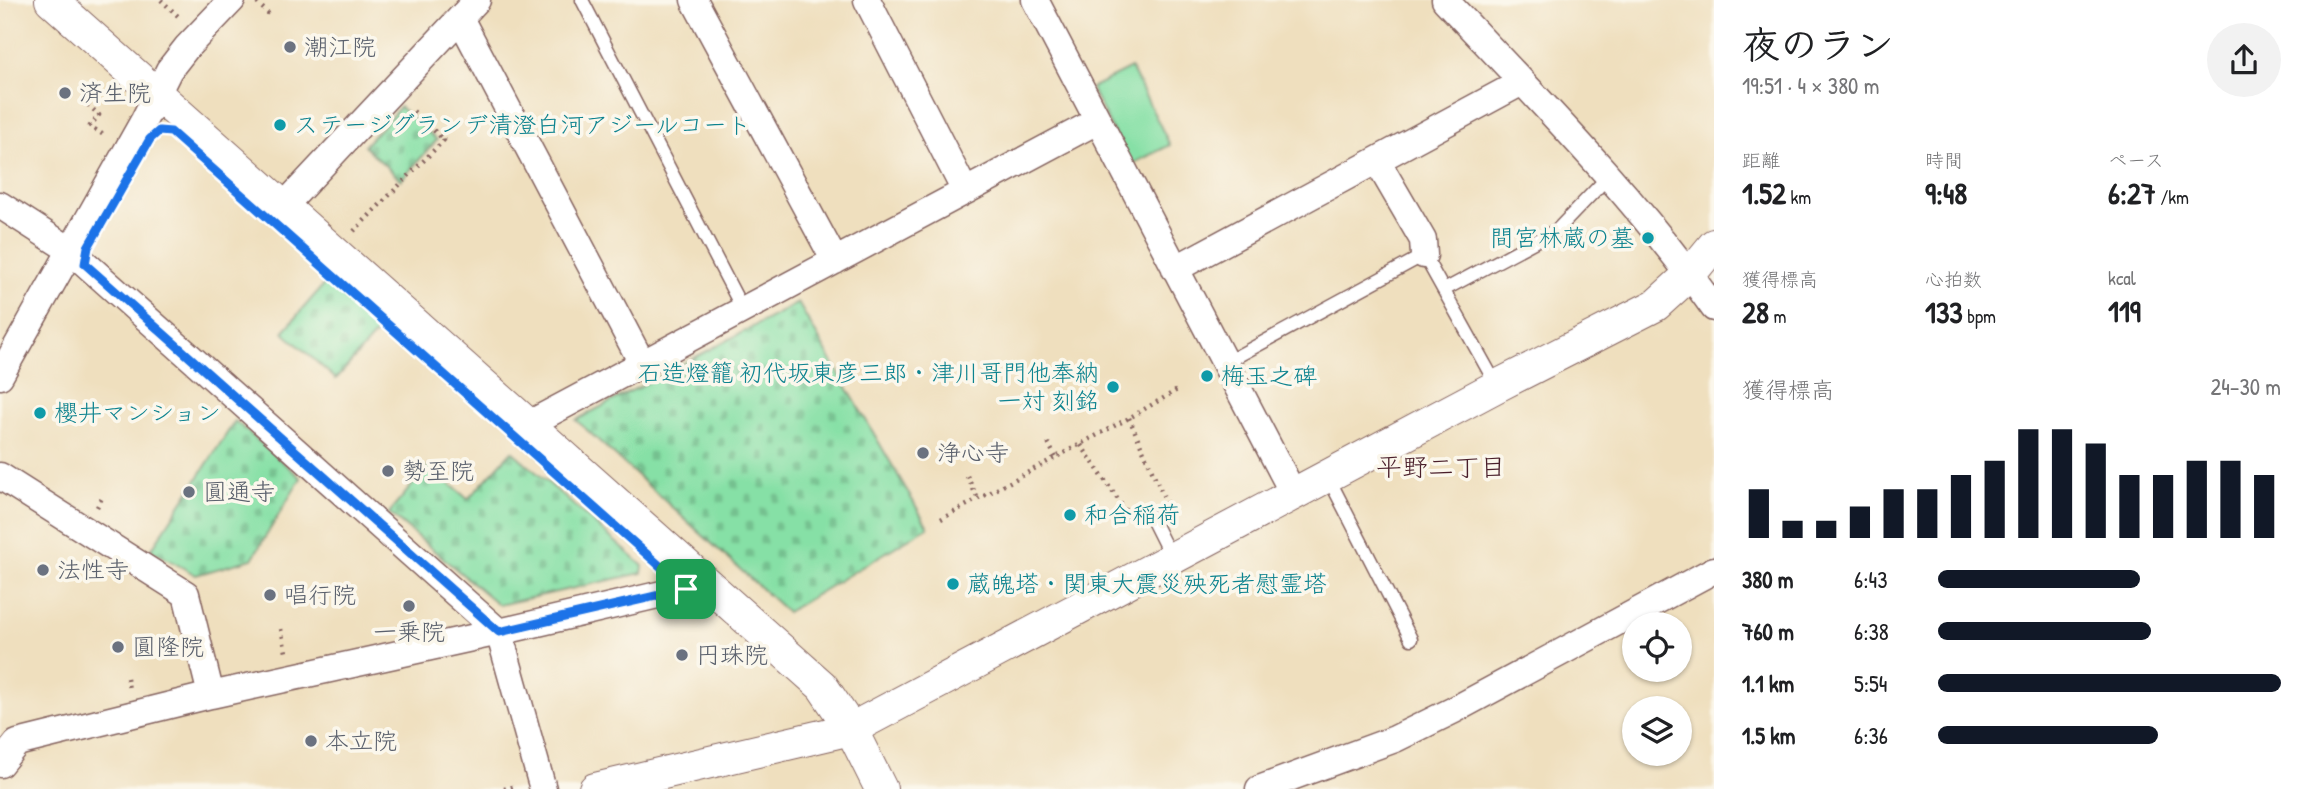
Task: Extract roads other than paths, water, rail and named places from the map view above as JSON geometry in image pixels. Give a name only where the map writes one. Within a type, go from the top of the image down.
[{"type":"street","points":[[51,0],[822,686],[851,729],[881,789]]},
{"type":"street","points":[[0,376],[144,120],[169,70],[232,0]]},
{"type":"street","points":[[694,0],[835,261]]},
{"type":"street","points":[[867,0],[965,191]]},
{"type":"street","points":[[1035,0],[1294,495]]},
{"type":"street","points":[[1445,0],[1608,177],[1690,274],[1714,307]]},
{"type":"street","points":[[283,207],[469,9],[642,363]]},
{"type":"street","points":[[1175,269],[1522,82]]},
{"type":"street","points":[[529,424],[1097,121]]},
{"type":"street","points":[[1377,161],[1423,240],[1424,255]]},
{"type":"street","points":[[0,205],[70,250],[499,632],[543,789]]},
{"type":"street","points":[[595,789],[851,729],[1497,386],[1656,305],[1690,274],[1714,245]]},
{"type":"street","points":[[0,476],[186,594],[211,695]]},
{"type":"street","points":[[1259,789],[1395,739],[1454,710],[1714,569]]},
{"type":"street","points":[[3,754],[17,743],[211,695],[709,583]]},
{"type":"lane","points":[[582,0],[743,310]]},
{"type":"lane","points":[[1444,290],[1558,229],[1608,177]]},
{"type":"lane","points":[[1225,363],[1424,255],[1497,386]]},
{"type":"lane","points":[[1328,477],[1412,639]]},
{"type":"lane","points":[[1150,515],[1172,559]]},
{"type":"place","name":"潮江院","points":[[290,47]]},
{"type":"place","name":"済生院","points":[[65,93]]},
{"type":"place","name":"ステージグランデ清澄白河アジールコート","points":[[280,125]]},
{"type":"place","name":"間宮林蔵の墓","points":[[1648,238]]},
{"type":"place","name":"梅玉之碑","points":[[1207,376]]},
{"type":"place","name":"石造燈籠 初代坂東彦三郎・津川哥門他奉納 一対 刻銘","points":[[1113,387]]},
{"type":"place","name":"櫻井マンション","points":[[40,413]]},
{"type":"place","name":"浄心寺","points":[[923,453]]},
{"type":"place","name":"勢至院","points":[[388,471]]},
{"type":"place","name":"圓通寺","points":[[189,492]]},
{"type":"place","name":"和合稲荷","points":[[1070,515]]},
{"type":"place","name":"法性寺","points":[[43,570]]},
{"type":"place","name":"蔵魄塔・関東大震災殃死者慰霊塔","points":[[953,584]]},
{"type":"place","name":"唱行院","points":[[270,595]]},
{"type":"place","name":"一乗院","points":[[409,606]]},
{"type":"place","name":"圓隆院","points":[[118,647]]},
{"type":"place","name":"円珠院","points":[[682,655]]},
{"type":"place","name":"本立院","points":[[311,741]]},
{"type":"district","name":"平野二丁目","points":[[1441,467]]}]
